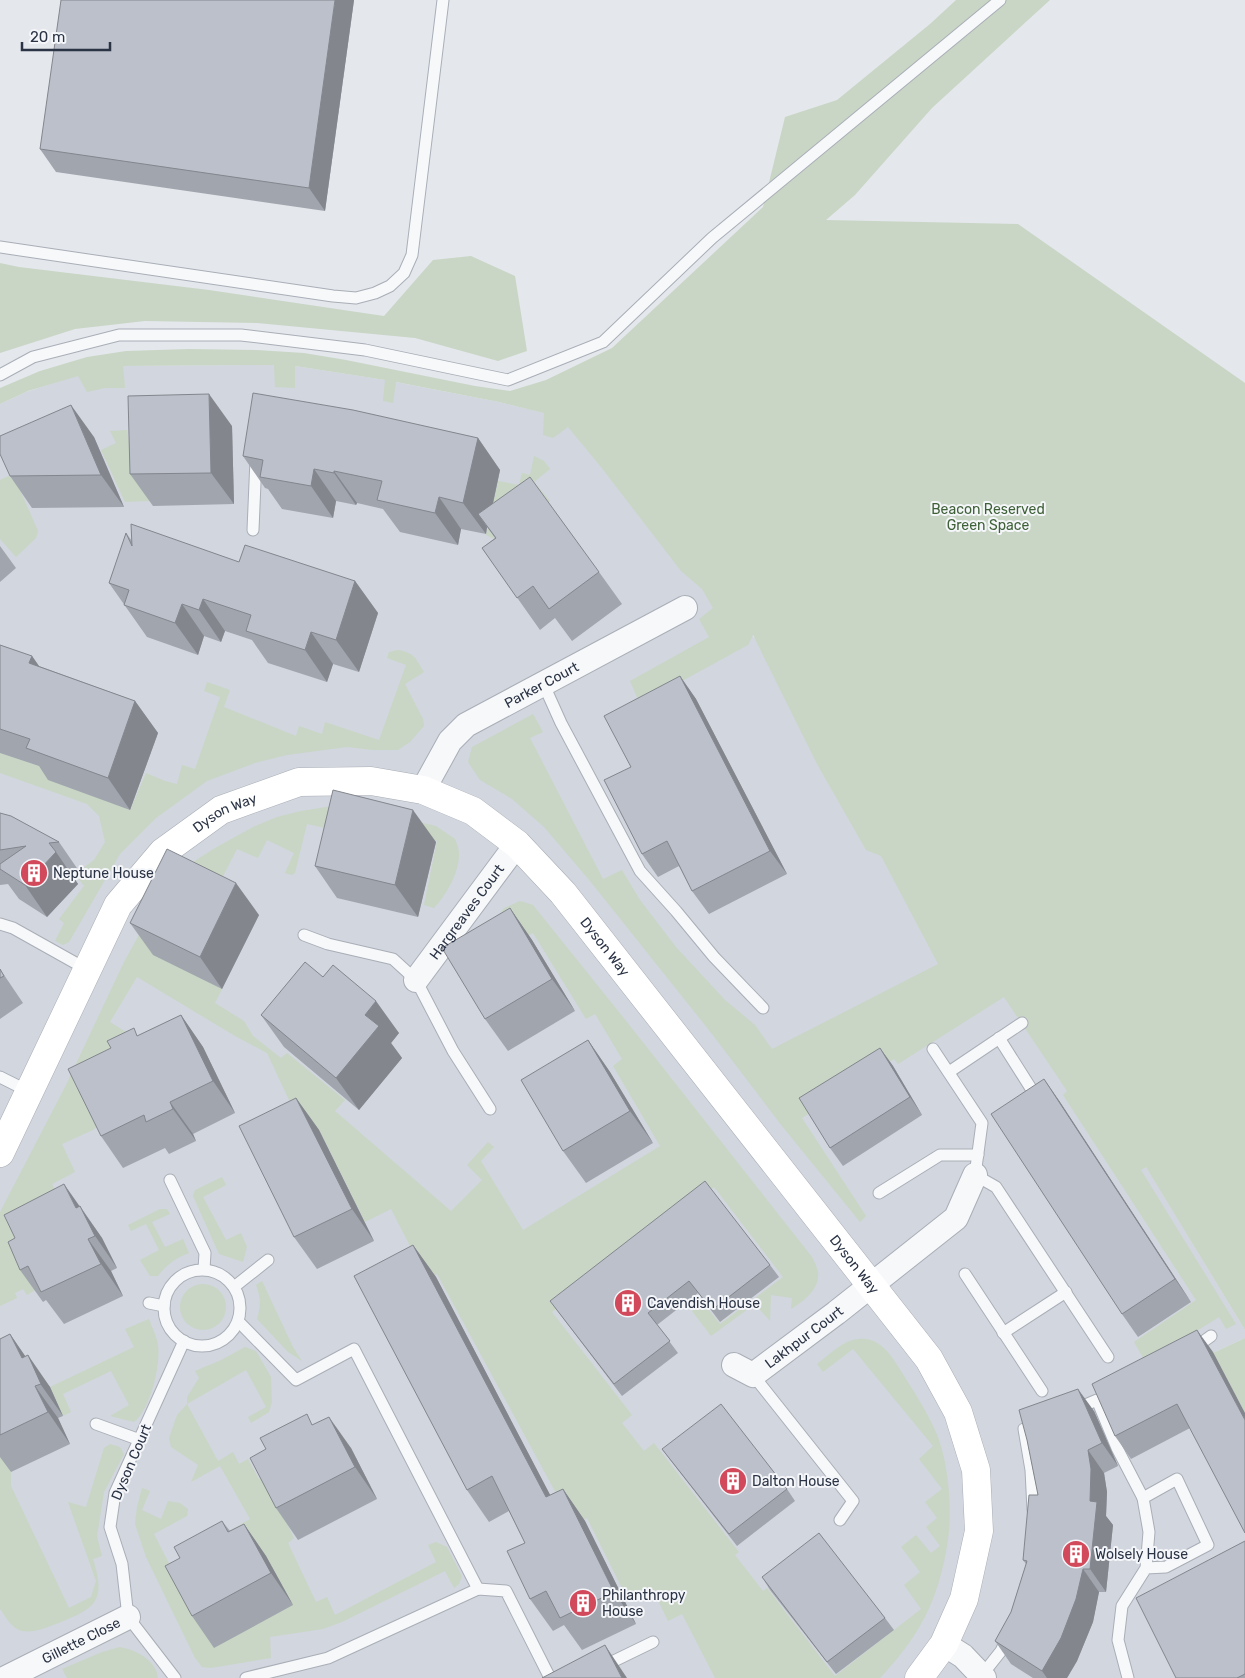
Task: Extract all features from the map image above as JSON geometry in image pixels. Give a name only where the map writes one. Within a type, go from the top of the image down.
[{"type":"street","name":"Parker Court","points":[[423,790],[450,740],[466,725],[685,608]]},
{"type":"street","name":"Dyson Way","points":[[0,1153],[118,905],[163,852],[221,810],[300,782],[371,780],[423,790],[473,811],[517,844],[563,893],[872,1284],[929,1359],[958,1412],[976,1470],[979,1531],[964,1599],[944,1644],[919,1678]]},
{"type":"street","name":"Hargreaves Court","points":[[416,980],[517,844]]},
{"type":"street","name":"Lakhpur Court","points":[[743,1370],[872,1284],[956,1218],[976,1165]]},
{"type":"street","name":"Gillette Close","points":[[6,1678],[128,1617]]},
{"type":"street","points":[[944,1644],[963,1656],[983,1677]]},
{"type":"lane","points":[[0,247],[333,296],[356,298],[375,293],[390,286],[404,273],[412,255],[443,0]]},
{"type":"lane","points":[[0,375],[33,357],[119,335],[241,334],[365,350],[508,380],[603,342],[712,238],[1000,0]]},
{"type":"lane","points":[[253,530],[256,444]]},
{"type":"lane","points":[[543,683],[561,723],[640,871],[714,957],[763,1008]]},
{"type":"lane","points":[[0,924],[13,928],[88,970]]},
{"type":"lane","points":[[304,935],[328,944],[394,960],[416,980],[453,1051],[490,1109]]},
{"type":"lane","points":[[949,1072],[1022,1023]]},
{"type":"lane","points":[[999,1038],[1037,1098]]},
{"type":"lane","points":[[933,1049],[982,1123],[976,1165]]},
{"type":"lane","points":[[0,1076],[30,1092]]},
{"type":"lane","points":[[879,1193],[940,1155],[976,1165],[996,1187],[1108,1357]]},
{"type":"lane","points":[[170,1180],[205,1253],[204,1270]]},
{"type":"lane","points":[[234,1287],[268,1260]]},
{"type":"lane","points":[[204,1270],[216,1272],[226,1278],[234,1287],[239,1297],[240,1309],[238,1321],[232,1332],[222,1340],[210,1345],[196,1345],[184,1341],[175,1335],[165,1316],[164,1306],[167,1294],[181,1276],[192,1271],[204,1270]]},
{"type":"lane","points":[[965,1274],[1042,1391]]},
{"type":"lane","points":[[1004,1333],[1066,1292]]},
{"type":"lane","points":[[149,1303],[164,1306]]},
{"type":"lane","points":[[238,1321],[296,1380],[354,1349],[478,1589]]},
{"type":"lane","points":[[1181,1357],[1211,1336]]},
{"type":"lane","name":"Dyson Court","points":[[128,1617],[122,1564],[110,1526],[115,1493],[184,1341]]},
{"type":"lane","points":[[743,1370],[853,1501],[840,1520]]},
{"type":"lane","points":[[1069,1411],[1101,1398],[1116,1448],[1143,1498],[1149,1532],[1146,1568],[1122,1606],[1118,1640],[1128,1678]]},
{"type":"lane","points":[[1033,1520],[1031,1470],[1024,1429],[1051,1418]]},
{"type":"lane","points":[[96,1424],[140,1440]]},
{"type":"lane","points":[[1143,1498],[1177,1478],[1208,1545],[1166,1567],[1146,1568]]},
{"type":"lane","points":[[246,1678],[328,1658],[478,1589],[506,1591],[550,1678]]},
{"type":"lane","points":[[128,1617],[175,1678]]},
{"type":"lane","points":[[983,1677],[1001,1651],[1012,1626]]},
{"type":"lane","points":[[579,1678],[653,1642]]},
{"type":"shaded area","points":[[122,366],[295,366],[385,380],[499,402],[575,420],[1026,968],[1245,1330],[1245,1338],[1213,1353],[1245,1413],[1245,1678],[0,1678],[0,404],[26,392],[72,377]]},
{"type":"green space","name":"Beacon Reserved Green Space","points":[[956,0],[1050,0],[932,108],[855,195],[826,220],[1018,224],[1245,383],[1245,1330],[1146,1167],[1141,1170],[1236,1324],[1226,1329],[1219,1317],[1146,1363],[1134,1342],[1196,1300],[1063,1095],[1067,1091],[1004,997],[898,1064],[894,1059],[802,1118],[866,1216],[860,1222],[782,1126],[712,1034],[590,881],[544,827],[512,799],[480,780],[468,762],[472,747],[533,714],[543,732],[530,738],[603,879],[622,870],[640,900],[676,947],[725,1000],[755,1025],[772,1049],[938,964],[881,856],[866,850],[817,764],[753,635],[748,645],[640,704],[630,681],[709,637],[699,619],[713,608],[702,589],[681,571],[568,427],[553,438],[543,435],[544,413],[499,402],[396,382],[393,403],[383,401],[385,380],[295,366],[295,388],[275,387],[274,365],[123,366],[125,388],[105,388],[87,392],[78,376],[28,391],[0,404],[0,388],[40,371],[87,357],[126,351],[189,349],[304,353],[510,391],[546,380],[612,348],[763,207],[785,117],[837,100],[930,24]]},
{"type":"green space","points":[[471,256],[515,276],[527,351],[498,361],[415,338],[257,323],[145,321],[75,329],[0,353],[0,263],[19,267],[209,290],[384,316],[433,260]]},
{"type":"green space","points":[[127,430],[129,441],[142,441],[149,501],[125,502],[101,450],[116,443],[110,431]]},
{"type":"green space","points":[[534,456],[544,461],[550,469],[534,482],[550,501],[500,542],[486,535],[498,481],[519,485],[522,473],[530,475]]},
{"type":"green space","points":[[13,474],[38,531],[36,538],[16,557],[0,539],[0,480]]},
{"type":"green space","points":[[398,650],[412,655],[424,672],[405,684],[423,719],[424,726],[410,742],[398,750],[347,747],[287,755],[255,763],[207,781],[156,818],[120,854],[69,942],[63,945],[55,941],[64,923],[59,919],[84,886],[75,874],[94,860],[105,842],[99,816],[87,804],[0,773],[0,753],[33,764],[59,690],[130,810],[146,773],[177,784],[182,765],[195,769],[220,697],[204,691],[207,682],[230,690],[224,707],[296,736],[299,726],[322,734],[325,722],[379,740],[406,665],[387,658],[389,652]]},
{"type":"green space","points":[[351,806],[436,826],[455,839],[459,850],[457,868],[455,876],[443,896],[434,908],[424,905],[437,841],[354,820],[330,829],[307,824],[295,873],[292,875],[285,873],[294,853],[267,840],[258,858],[237,849],[217,888],[222,989],[215,1003],[244,1021],[253,1036],[281,1058],[287,1053],[345,1100],[335,1111],[451,1211],[482,1180],[467,1165],[488,1142],[494,1147],[481,1161],[523,1230],[660,1146],[613,1066],[622,1059],[595,1014],[586,1019],[533,933],[520,940],[494,922],[504,908],[520,901],[533,905],[812,1257],[816,1266],[818,1278],[814,1289],[796,1306],[791,1309],[792,1298],[771,1295],[770,1321],[755,1304],[711,1336],[692,1311],[697,1306],[693,1300],[698,1296],[720,1324],[783,1277],[714,1187],[552,1312],[632,1415],[622,1423],[644,1451],[654,1443],[739,1552],[735,1555],[763,1591],[767,1588],[835,1676],[921,1609],[904,1585],[920,1572],[901,1547],[916,1535],[931,1553],[940,1546],[926,1527],[937,1518],[925,1502],[942,1489],[919,1459],[933,1446],[853,1349],[823,1372],[817,1364],[836,1348],[853,1340],[866,1339],[879,1344],[889,1353],[897,1365],[935,1430],[944,1456],[950,1503],[949,1533],[943,1566],[932,1601],[916,1633],[894,1663],[880,1678],[715,1678],[682,1614],[668,1621],[652,1588],[628,1600],[587,1518],[532,1544],[557,1495],[437,1274],[427,1279],[391,1209],[365,1222],[319,1130],[304,1132],[267,1053],[137,977],[110,1022],[160,1053],[101,1123],[93,1130],[62,1144],[75,1172],[52,1184],[71,1224],[37,1289],[27,1295],[23,1289],[15,1293],[17,1298],[0,1306],[0,1212],[66,1085],[124,962],[151,913],[193,862],[253,827],[277,817],[301,811]]},
{"type":"green space","points":[[222,1177],[226,1185],[203,1197],[226,1240],[241,1233],[247,1247],[243,1262],[219,1254],[193,1196],[195,1190]]},
{"type":"green space","points":[[160,1209],[167,1209],[170,1214],[152,1222],[165,1247],[183,1239],[189,1253],[172,1262],[158,1276],[150,1276],[140,1260],[159,1250],[146,1224],[131,1231],[128,1225]]},
{"type":"green space","points":[[262,1281],[293,1347],[302,1361],[288,1352],[257,1319],[260,1302],[256,1285]]},
{"type":"green space","points":[[198,1284],[208,1284],[220,1290],[225,1298],[225,1316],[220,1324],[212,1329],[198,1330],[190,1327],[183,1320],[180,1312],[180,1302],[183,1294],[190,1287]]},
{"type":"green space","points":[[149,1319],[157,1342],[158,1364],[149,1398],[140,1416],[134,1422],[110,1416],[129,1405],[111,1371],[63,1394],[71,1412],[63,1416],[50,1387],[134,1347],[125,1329]]},
{"type":"green space","points":[[1245,1338],[1245,1413],[1213,1353]]},
{"type":"green space","points":[[245,1347],[256,1351],[271,1377],[272,1402],[269,1412],[251,1423],[248,1417],[266,1407],[246,1370],[187,1404],[187,1397],[199,1378],[195,1371]]},
{"type":"green space","points":[[187,1404],[218,1461],[233,1452],[239,1464],[248,1459],[259,1479],[279,1469],[270,1489],[294,1538],[288,1543],[316,1602],[327,1597],[335,1615],[436,1562],[428,1545],[436,1542],[447,1547],[462,1576],[459,1584],[454,1588],[445,1571],[342,1622],[323,1629],[270,1637],[271,1658],[211,1668],[202,1667],[195,1658],[146,1557],[135,1524],[142,1488],[150,1491],[142,1510],[161,1519],[168,1501],[180,1503],[188,1509],[187,1516],[154,1534],[181,1587],[245,1553],[231,1530],[250,1519],[220,1466],[191,1482],[198,1465],[171,1447],[169,1438],[177,1415]]},
{"type":"green space","points":[[110,1444],[120,1447],[124,1454],[104,1492],[97,1536],[102,1556],[93,1559],[98,1586],[94,1602],[80,1614],[48,1627],[31,1631],[18,1630],[9,1622],[0,1609],[0,1450],[11,1472],[11,1486],[69,1608],[91,1597],[96,1581],[68,1502],[86,1507],[104,1448]]},
{"type":"green space","points":[[120,1647],[139,1653],[149,1661],[158,1678],[67,1678],[62,1669],[102,1652]]},
{"type":"building","points":[[61,0],[335,0],[309,188],[40,149]]},
{"type":"building","points":[[253,393],[353,410],[478,438],[463,503],[439,497],[435,513],[377,500],[382,481],[334,471],[334,473],[314,469],[311,486],[260,477],[263,460],[243,456]]},
{"type":"building","points":[[209,394],[211,473],[130,474],[128,396]]},
{"type":"building","points":[[71,405],[101,475],[10,476],[0,454],[0,436]]},
{"type":"building","points":[[530,477],[599,572],[549,609],[533,586],[517,598],[482,548],[496,538],[478,514]]},
{"type":"building","points":[[131,524],[239,562],[245,545],[355,581],[336,640],[311,632],[305,650],[246,631],[251,615],[203,599],[199,610],[182,604],[175,623],[124,605],[129,590],[109,583],[126,533],[132,546]]},
{"type":"building","points":[[0,645],[32,656],[29,663],[135,701],[108,778],[26,748],[30,739],[0,729]]},
{"type":"building","points":[[680,676],[770,851],[692,891],[667,841],[642,854],[604,780],[631,767],[604,716]]},
{"type":"building","points":[[333,790],[413,810],[395,885],[315,866]]},
{"type":"building","points":[[0,813],[11,816],[59,842],[49,843],[56,852],[25,885],[0,869],[0,864],[26,846],[0,850]]},
{"type":"building","points":[[167,849],[236,883],[200,957],[130,923]]},
{"type":"building","points":[[510,908],[552,979],[485,1019],[442,948]]},
{"type":"building","points":[[305,962],[323,977],[333,965],[376,1001],[365,1015],[379,1026],[336,1078],[261,1015]]},
{"type":"building","points":[[0,969],[4,976],[0,978]]},
{"type":"building","points":[[181,1015],[213,1081],[170,1102],[173,1109],[146,1122],[144,1115],[101,1136],[68,1069],[111,1048],[107,1041],[134,1028],[137,1036]]},
{"type":"building","points":[[588,1040],[630,1111],[563,1151],[521,1080]]},
{"type":"building","points":[[880,1048],[910,1097],[830,1148],[799,1098]]},
{"type":"building","points":[[1044,1079],[1175,1279],[1122,1314],[991,1114]]},
{"type":"building","points":[[296,1098],[352,1209],[294,1237],[239,1126]]},
{"type":"building","name":"Cavendish House","points":[[705,1181],[770,1265],[712,1310],[689,1281],[648,1313],[670,1341],[614,1384],[550,1301]]},
{"type":"building","points":[[64,1184],[76,1208],[80,1206],[95,1236],[88,1239],[101,1264],[41,1292],[28,1266],[20,1270],[8,1242],[15,1238],[4,1215]]},
{"type":"building","points":[[413,1245],[546,1497],[563,1489],[614,1592],[560,1618],[546,1591],[530,1599],[507,1551],[525,1543],[492,1476],[467,1490],[354,1276]]},
{"type":"building","points":[[1197,1330],[1245,1420],[1245,1533],[1177,1404],[1115,1436],[1092,1384]]},
{"type":"building","points":[[10,1334],[22,1358],[28,1355],[41,1384],[35,1386],[48,1412],[0,1435],[0,1339]]},
{"type":"building","name":"Wolsely House","points":[[1078,1389],[1102,1443],[1088,1450],[1091,1469],[1090,1501],[1097,1502],[1090,1569],[1083,1569],[1076,1599],[1061,1638],[1042,1671],[995,1641],[1011,1612],[1027,1561],[1023,1560],[1029,1495],[1038,1495],[1019,1410]]},
{"type":"building","name":"Dalton House","points":[[721,1404],[787,1489],[729,1534],[662,1449]]},
{"type":"building","points":[[307,1414],[312,1425],[329,1417],[355,1467],[276,1508],[250,1458],[266,1449],[260,1438]]},
{"type":"building","points":[[222,1521],[228,1532],[244,1524],[271,1573],[192,1616],[165,1566],[180,1558],[174,1547]]},
{"type":"building","points":[[819,1533],[885,1618],[827,1662],[762,1577]]},
{"type":"building","points":[[1245,1541],[1245,1674],[1237,1678],[1176,1678],[1136,1598]]},
{"type":"building","points":[[605,1645],[622,1678],[542,1678]]},
{"type":"place","name":"Neptune House","points":[[34,873]]},
{"type":"place","name":"Cavendish House","points":[[628,1303]]},
{"type":"place","name":"Dalton House","points":[[733,1481]]},
{"type":"place","name":"Wolsely House","points":[[1076,1554]]},
{"type":"place","name":"Philanthropy House","points":[[583,1603]]}]
